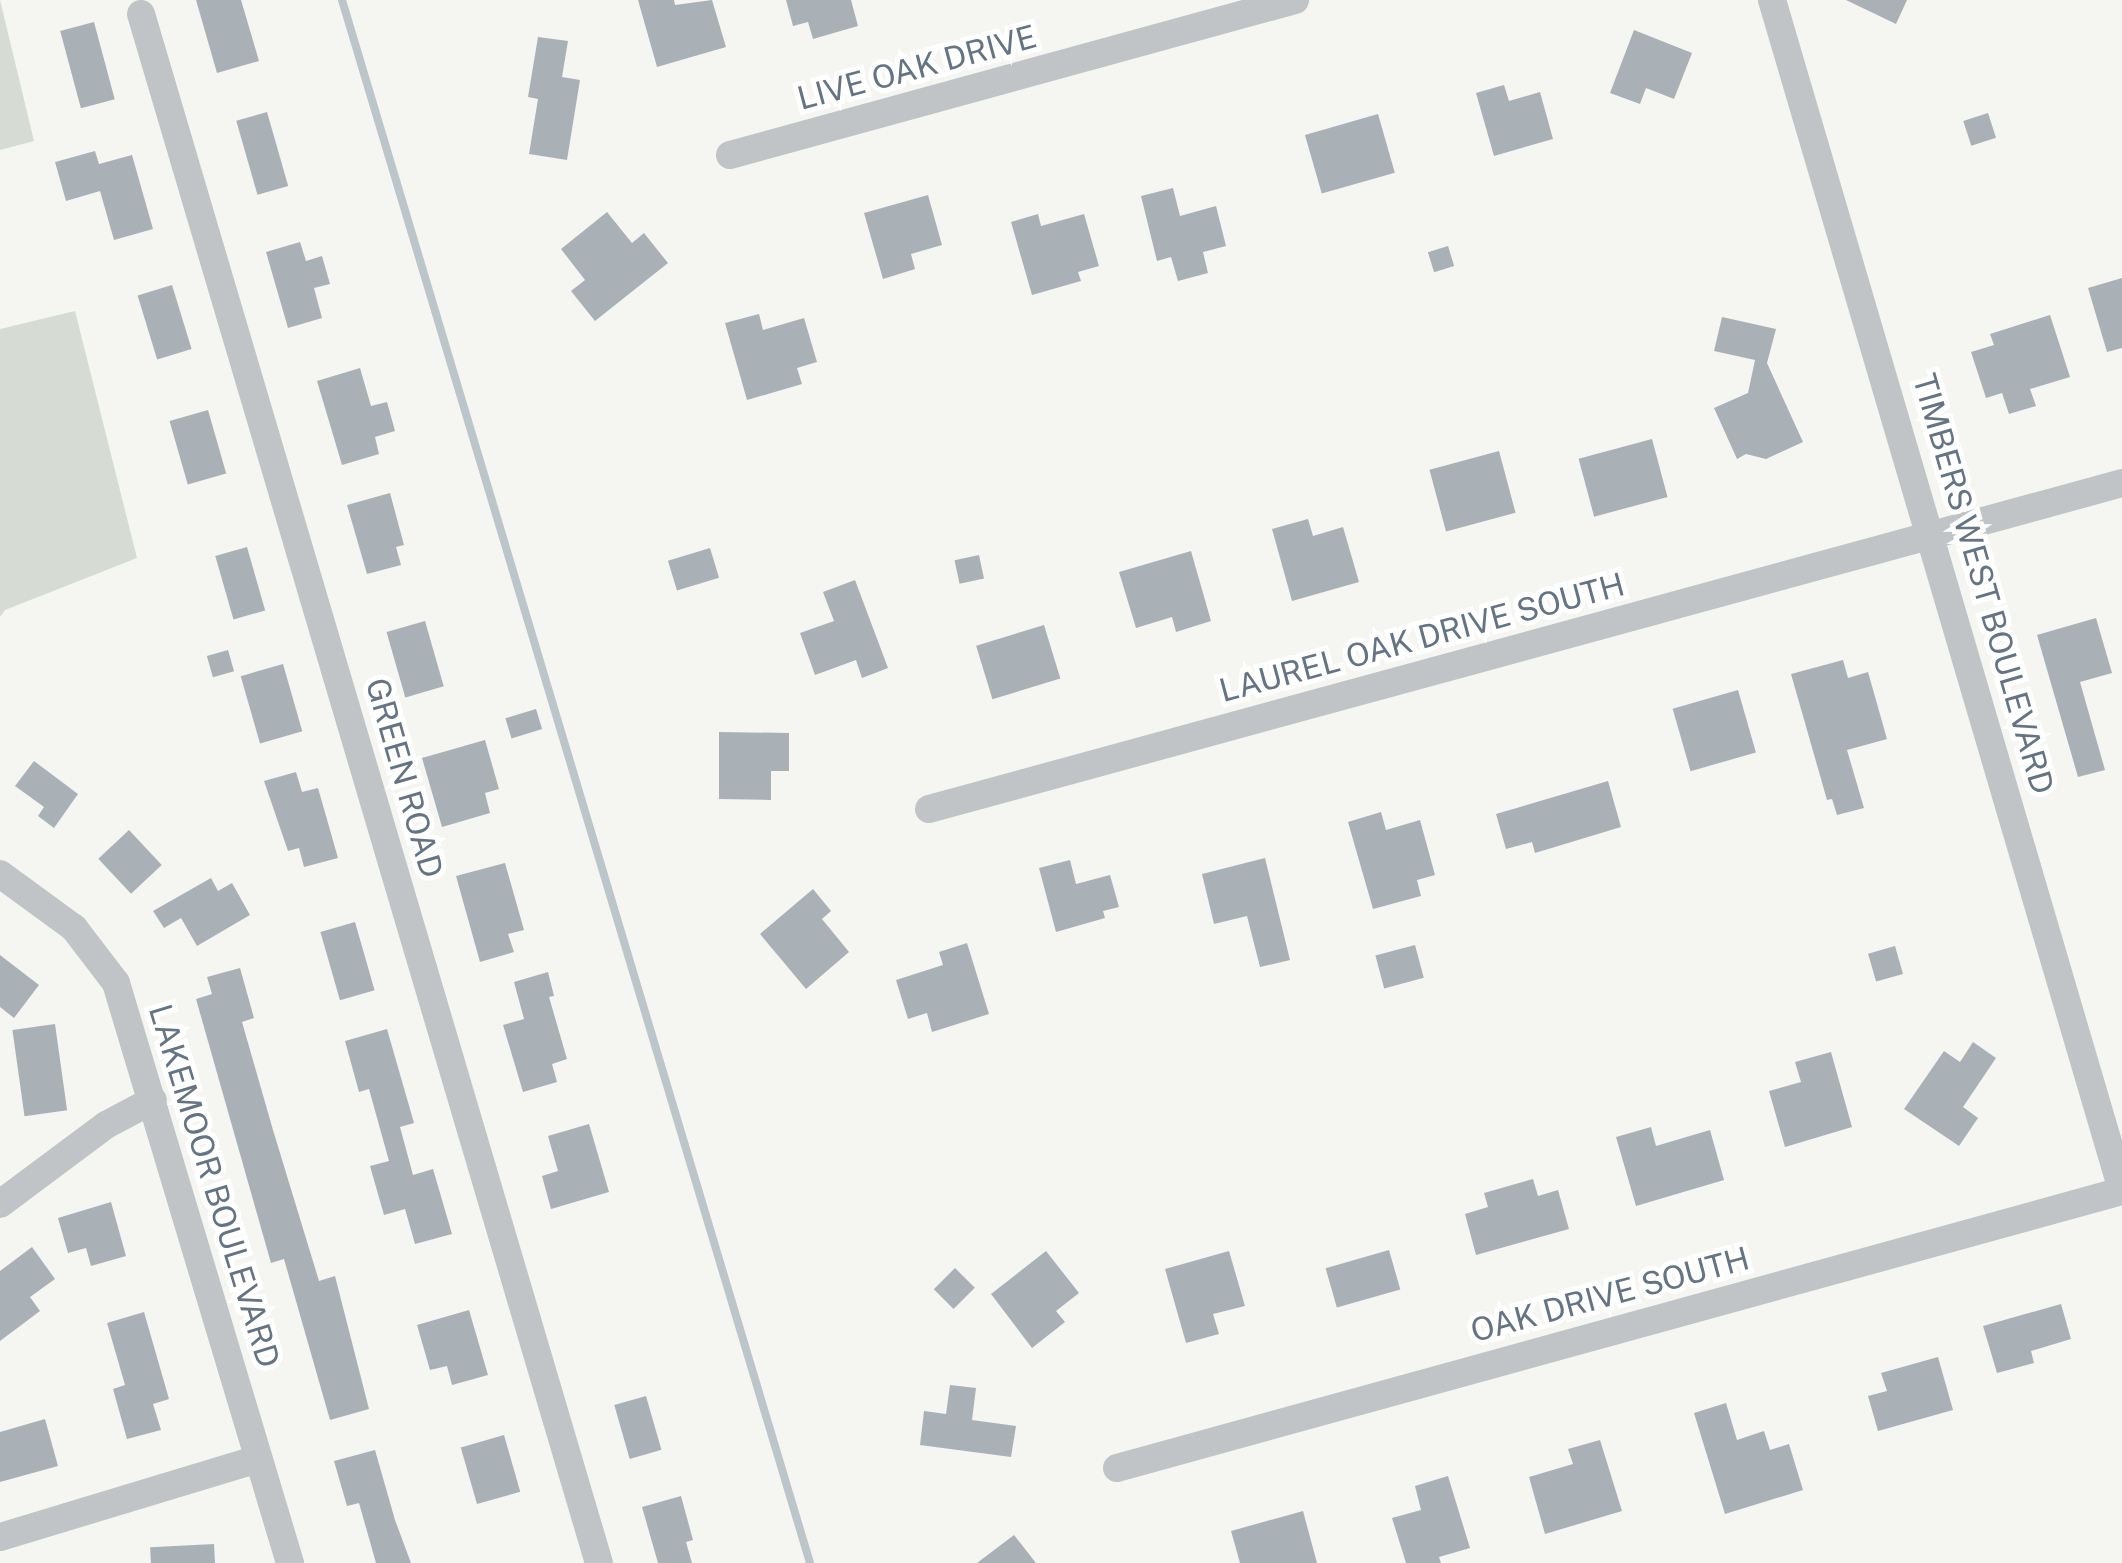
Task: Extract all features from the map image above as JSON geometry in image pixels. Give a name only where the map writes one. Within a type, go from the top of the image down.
[{"type":"street","name":"LIVE OAK DRIVE","points":[[730,155],[1295,0]]},
{"type":"street","name":"TIMBERS WEST BOULEVARD","points":[[1772,0],[1933,534],[2122,1190]]},
{"type":"street","name":"GREEN ROAD","points":[[141,14],[599,1563]]},
{"type":"street","name":"LAUREL OAK DRIVE SOUTH","points":[[929,809],[2122,483]]},
{"type":"street","name":"LAKEMOOR BOULEVARD","points":[[0,874],[74,928],[116,984],[290,1563]]},
{"type":"street","points":[[0,1204],[106,1125],[153,1100]]},
{"type":"street","name":"OAK DRIVE SOUTH","points":[[1116,1468],[2122,1190]]},
{"type":"street","points":[[0,1537],[259,1459]]},
{"type":"shaded area","points":[[0,0],[34,141],[0,150]]},
{"type":"shaded area","points":[[75,311],[137,558],[5,610],[0,617],[0,329]]},
{"type":"building","points":[[196,0],[241,0],[259,61],[217,73]]},
{"type":"building","points":[[638,0],[674,0],[675,5],[712,0],[726,47],[657,67]]},
{"type":"building","points":[[786,0],[851,0],[858,26],[813,39],[808,22],[793,26]]},
{"type":"building","points":[[1846,0],[1907,0],[1896,24]]},
{"type":"building","points":[[94,22],[115,99],[81,108],[60,31]]},
{"type":"building","points":[[1634,30],[1692,53],[1674,99],[1646,88],[1640,104],[1610,93]]},
{"type":"building","points":[[538,37],[568,41],[562,77],[580,80],[567,160],[529,154],[538,99],[528,97]]},
{"type":"building","points":[[1504,85],[1509,101],[1540,92],[1553,139],[1494,156],[1476,93]]},
{"type":"building","points":[[267,112],[288,186],[257,195],[236,121]]},
{"type":"building","points":[[1988,113],[1996,138],[1971,146],[1963,121]]},
{"type":"building","points":[[1378,114],[1395,173],[1322,194],[1305,135]]},
{"type":"building","points":[[95,151],[99,164],[132,155],[153,229],[114,240],[100,191],[66,201],[55,162]]},
{"type":"building","points":[[1173,188],[1180,216],[1216,206],[1226,246],[1203,252],[1208,273],[1178,281],[1171,257],[1157,261],[1141,196]]},
{"type":"building","points":[[928,195],[942,245],[911,254],[915,269],[883,279],[864,213]]},
{"type":"building","points":[[607,212],[632,243],[644,233],[668,263],[595,321],[571,291],[585,280],[561,249]]},
{"type":"building","points":[[1038,214],[1041,226],[1084,214],[1099,266],[1078,272],[1081,281],[1032,295],[1011,222]]},
{"type":"building","points":[[300,242],[306,261],[322,256],[330,284],[314,288],[322,318],[288,328],[266,252]]},
{"type":"building","points":[[1448,246],[1454,266],[1434,272],[1428,252]]},
{"type":"building","points":[[2122,278],[2122,348],[2107,352],[2088,288]]},
{"type":"building","points":[[172,285],[192,349],[157,360],[138,296]]},
{"type":"building","points":[[759,314],[763,330],[804,318],[817,362],[797,368],[802,384],[747,400],[725,323]]},
{"type":"building","points":[[2050,315],[2070,377],[2030,389],[2036,406],[2009,414],[2002,393],[1986,398],[1971,352],[1994,345],[1990,334]]},
{"type":"building","points":[[1722,317],[1776,329],[1767,363],[1803,442],[1766,459],[1746,454],[1737,459],[1714,408],[1748,393],[1755,360],[1714,351]]},
{"type":"building","points":[[360,368],[371,406],[387,402],[395,431],[375,437],[379,454],[342,465],[317,381]]},
{"type":"building","points":[[208,410],[226,473],[188,484],[170,421]]},
{"type":"building","points":[[1652,439],[1668,497],[1594,517],[1579,459]]},
{"type":"building","points":[[1499,451],[1516,513],[1446,531],[1429,470]]},
{"type":"building","points":[[390,493],[404,545],[396,547],[401,565],[367,574],[347,505]]},
{"type":"building","points":[[1308,519],[1313,536],[1343,527],[1359,582],[1292,601],[1272,529]]},
{"type":"building","points":[[247,547],[265,610],[233,620],[215,556]]},
{"type":"building","points":[[710,548],[719,578],[677,591],[668,561]]},
{"type":"building","points":[[1191,551],[1211,621],[1176,632],[1172,617],[1136,628],[1119,572]]},
{"type":"building","points":[[979,555],[984,578],[960,584],[955,560]]},
{"type":"building","points":[[855,580],[888,668],[862,678],[856,660],[815,675],[800,633],[834,621],[823,592]]},
{"type":"building","points":[[2096,618],[2112,673],[2080,682],[2105,770],[2078,777],[2037,635]]},
{"type":"building","points":[[425,621],[444,686],[405,697],[387,632]]},
{"type":"building","points":[[1044,625],[1060,679],[992,699],[976,646]]},
{"type":"building","points":[[228,650],[234,671],[213,677],[207,656]]},
{"type":"building","points":[[1843,660],[1848,678],[1868,672],[1887,739],[1847,750],[1864,808],[1837,815],[1832,799],[1827,800],[1791,674]]},
{"type":"building","points":[[283,664],[302,731],[260,743],[241,676]]},
{"type":"building","points":[[1738,690],[1756,752],[1691,771],[1673,709]]},
{"type":"building","points":[[536,709],[542,729],[512,738],[505,718]]},
{"type":"building","points":[[719,732],[789,733],[789,771],[771,771],[771,800],[719,799]]},
{"type":"building","points":[[485,740],[499,789],[485,793],[490,813],[442,827],[422,758]]},
{"type":"building","points":[[34,761],[78,794],[54,828],[38,816],[44,807],[15,786]]},
{"type":"building","points":[[296,772],[302,792],[318,788],[338,858],[304,867],[299,848],[288,851],[264,781]]},
{"type":"building","points":[[1608,781],[1621,827],[1535,853],[1532,842],[1506,849],[1496,814]]},
{"type":"building","points":[[1381,812],[1386,830],[1420,820],[1435,875],[1417,880],[1421,896],[1373,909],[1348,822]]},
{"type":"building","points":[[129,830],[162,865],[131,894],[98,859]]},
{"type":"building","points":[[1265,858],[1290,960],[1260,967],[1247,916],[1214,924],[1202,874]]},
{"type":"building","points":[[1070,860],[1076,884],[1110,875],[1119,907],[1103,911],[1105,918],[1056,932],[1039,868]]},
{"type":"building","points":[[505,863],[524,930],[508,934],[514,952],[480,962],[456,876]]},
{"type":"building","points":[[211,878],[218,891],[232,883],[250,915],[197,946],[181,918],[164,928],[153,911]]},
{"type":"building","points":[[813,889],[831,911],[822,919],[849,952],[806,989],[760,934]]},
{"type":"building","points":[[355,922],[375,990],[340,1000],[320,932]]},
{"type":"building","points":[[967,943],[989,1014],[932,1032],[927,1013],[908,1019],[896,980],[943,965],[939,952]]},
{"type":"building","points":[[1415,945],[1424,978],[1384,988],[1375,956]]},
{"type":"building","points":[[1895,946],[1903,974],[1876,982],[1868,954]]},
{"type":"building","points":[[0,955],[39,985],[14,1018],[0,1007]]},
{"type":"building","points":[[240,968],[254,1018],[242,1022],[273,1130],[319,1281],[335,1276],[369,1409],[330,1420],[284,1259],[271,1263],[196,999],[212,994],[207,977]]},
{"type":"building","points":[[548,972],[554,996],[549,997],[567,1059],[552,1064],[557,1082],[523,1092],[503,1025],[524,1019],[514,982]]},
{"type":"building","points":[[55,1024],[67,1110],[25,1116],[12,1030]]},
{"type":"building","points":[[387,1029],[414,1123],[400,1127],[413,1175],[433,1169],[452,1234],[415,1244],[405,1209],[384,1215],[370,1166],[389,1161],[369,1089],[359,1092],[345,1041]]},
{"type":"building","points":[[1973,1042],[1996,1058],[1963,1107],[1978,1118],[1959,1146],[1904,1109],[1944,1051],[1960,1062]]},
{"type":"building","points":[[1831,1052],[1852,1127],[1785,1147],[1769,1091],[1801,1082],[1795,1062]]},
{"type":"building","points":[[589,1124],[609,1192],[551,1209],[542,1176],[558,1171],[548,1136]]},
{"type":"building","points":[[1651,1127],[1656,1146],[1710,1130],[1724,1180],[1636,1206],[1616,1137]]},
{"type":"building","points":[[1533,1179],[1538,1196],[1558,1190],[1569,1229],[1476,1255],[1465,1214],[1488,1207],[1484,1193]]},
{"type":"building","points":[[111,1202],[126,1256],[91,1266],[86,1248],[68,1253],[58,1218]]},
{"type":"building","points":[[32,1247],[55,1279],[30,1297],[40,1311],[0,1341],[0,1271]]},
{"type":"building","points":[[1389,1250],[1400,1289],[1337,1308],[1326,1268]]},
{"type":"building","points":[[1046,1251],[1079,1293],[1056,1311],[1065,1322],[1032,1348],[991,1294]]},
{"type":"building","points":[[1229,1251],[1245,1306],[1213,1314],[1219,1334],[1186,1343],[1165,1269]]},
{"type":"building","points":[[955,1268],[975,1288],[954,1309],[934,1289]]},
{"type":"building","points":[[2061,1304],[2071,1339],[2031,1351],[2034,1363],[1997,1373],[1983,1326]]},
{"type":"building","points":[[469,1310],[488,1375],[452,1385],[447,1366],[430,1370],[417,1325]]},
{"type":"building","points":[[144,1312],[169,1399],[153,1404],[161,1430],[127,1439],[113,1389],[125,1385],[107,1323]]},
{"type":"building","points":[[1938,1357],[1953,1410],[1878,1431],[1868,1396],[1887,1391],[1881,1373]]},
{"type":"building","points":[[950,1385],[976,1388],[972,1420],[1016,1426],[1011,1457],[920,1445],[924,1411],[946,1414]]},
{"type":"building","points":[[646,1396],[661,1450],[630,1459],[614,1405]]},
{"type":"building","points":[[1726,1403],[1737,1440],[1764,1431],[1770,1450],[1789,1444],[1803,1490],[1725,1514],[1694,1413]]},
{"type":"building","points":[[45,1419],[58,1466],[0,1482],[0,1432]]},
{"type":"building","points":[[504,1435],[520,1492],[477,1504],[461,1447]]},
{"type":"building","points":[[1600,1440],[1622,1511],[1545,1534],[1529,1477],[1573,1464],[1568,1449]]},
{"type":"building","points":[[375,1450],[411,1563],[376,1563],[359,1503],[347,1506],[334,1461]]},
{"type":"building","points":[[1448,1476],[1470,1548],[1439,1557],[1441,1563],[1406,1563],[1392,1518],[1421,1510],[1415,1486]]},
{"type":"building","points":[[681,1496],[693,1540],[686,1542],[692,1563],[658,1563],[642,1507]]},
{"type":"building","points":[[1303,1511],[1317,1563],[1240,1563],[1231,1531]]},
{"type":"building","points":[[1014,1535],[1036,1563],[977,1563]]},
{"type":"building","points":[[214,1544],[215,1563],[151,1563],[150,1547]]},
{"type":"waterway","points":[[342,0],[810,1563]]}]
